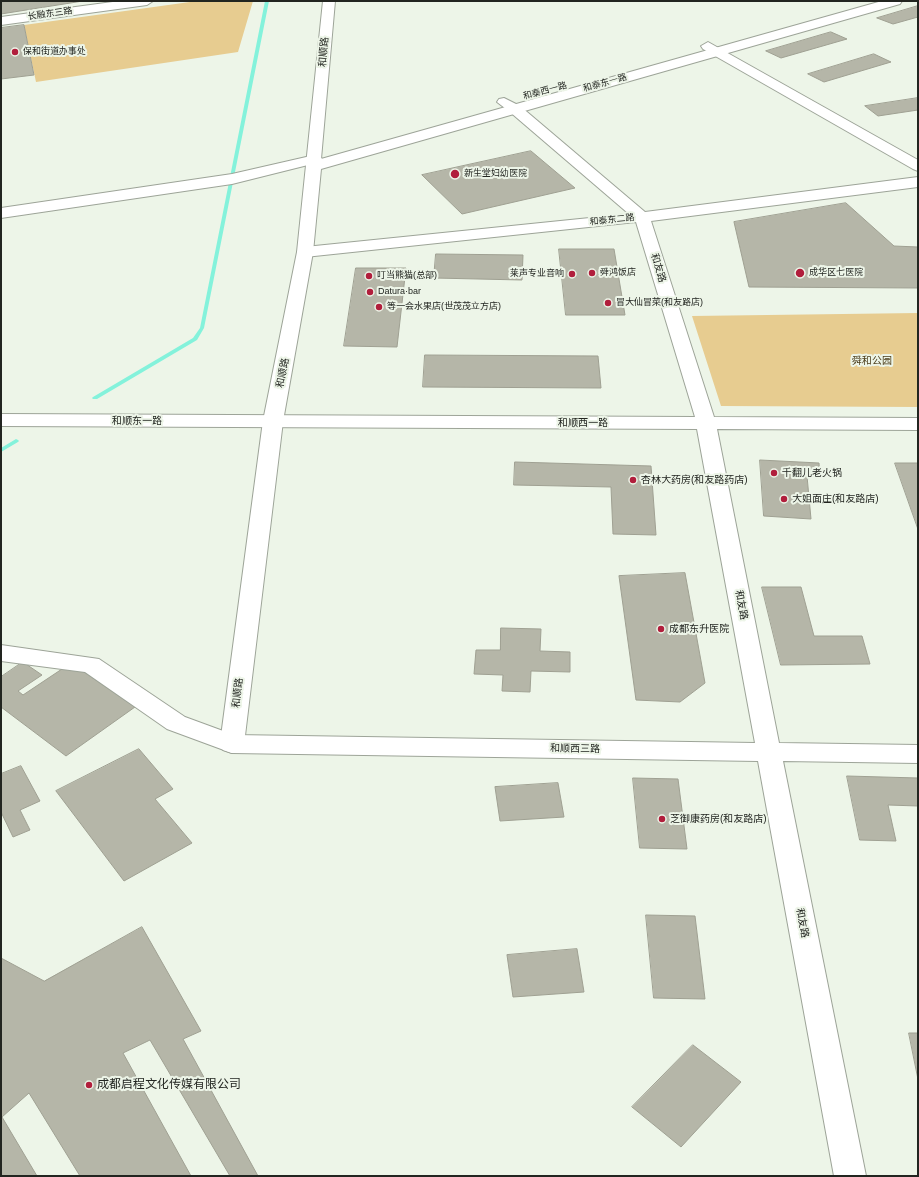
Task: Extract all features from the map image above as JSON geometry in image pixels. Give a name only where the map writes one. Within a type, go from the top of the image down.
[{"type":"street","name":"长融东三路","points":[[1,20],[148,1]]},
{"type":"street","name":"和顺路","points":[[232,744],[274,421],[306,252],[328,1]]},
{"type":"street","points":[[712,49],[866,1]]},
{"type":"street","name":"和泰东一路","points":[[1,213],[232,179],[315,159],[712,49],[896,1]]},
{"type":"street","points":[[712,49],[918,166]]},
{"type":"street","points":[[510,105],[642,217]]},
{"type":"street","name":"和泰东二路","points":[[306,252],[642,217],[918,182]]},
{"type":"street","name":"和友路","points":[[642,217],[706,423],[850,1176]]},
{"type":"street","name":"和顺东一路","points":[[1,420],[274,421]]},
{"type":"street","name":"和顺西一路","points":[[274,421],[918,424]]},
{"type":"street","name":"和顺西三路","points":[[1,653],[91,665],[176,723],[232,744],[918,754]]},
{"type":"green space","points":[[197,1],[253,1],[238,52],[36,82],[24,25]]},
{"type":"green space","name":"舜和公园","points":[[918,313],[918,407],[721,406],[692,316]]},
{"type":"building","points":[[1,1],[83,1],[1,14]]},
{"type":"building","points":[[918,6],[918,17],[893,24],[877,18]]},
{"type":"building","name":"保和街道办事处","points":[[24,25],[34,75],[1,79],[1,28]]},
{"type":"building","points":[[831,32],[847,39],[781,58],[766,51]]},
{"type":"building","points":[[874,54],[891,62],[824,82],[808,74]]},
{"type":"building","points":[[918,98],[918,110],[878,116],[865,106]]},
{"type":"building","points":[[531,151],[575,188],[462,214],[422,175]]},
{"type":"building","points":[[846,203],[894,246],[918,247],[918,288],[749,287],[734,222]]},
{"type":"building","points":[[559,249],[614,249],[625,315],[566,315]]},
{"type":"building","points":[[436,254],[523,255],[522,280],[434,278]]},
{"type":"building","points":[[356,268],[406,268],[397,347],[344,346]]},
{"type":"building","points":[[425,355],[598,356],[601,388],[423,387]]},
{"type":"building","points":[[760,460],[819,463],[820,477],[807,476],[811,519],[764,516]]},
{"type":"building","points":[[515,462],[651,466],[656,535],[613,534],[611,487],[514,485]]},
{"type":"building","points":[[895,463],[918,463],[918,529]]},
{"type":"building","name":"成都东升医院","points":[[685,573],[705,683],[680,702],[636,700],[619,576]]},
{"type":"building","points":[[762,587],[801,587],[814,636],[862,636],[870,664],[781,665]]},
{"type":"building","points":[[501,628],[541,629],[540,651],[570,652],[570,672],[531,671],[530,692],[502,691],[503,675],[474,674],[476,650],[500,650]]},
{"type":"building","points":[[23,662],[42,675],[18,691],[23,695],[71,663],[135,707],[66,756],[1,707],[1,677]]},
{"type":"building","points":[[139,749],[173,789],[155,799],[192,843],[124,881],[56,791]]},
{"type":"building","points":[[21,766],[40,801],[20,810],[30,830],[13,837],[1,812],[1,774]]},
{"type":"building","points":[[847,776],[918,778],[918,806],[888,805],[896,841],[860,840]]},
{"type":"building","points":[[633,778],[678,779],[687,849],[640,848]]},
{"type":"building","points":[[558,783],[564,817],[500,821],[495,787]]},
{"type":"building","points":[[646,915],[695,916],[705,999],[654,998]]},
{"type":"building","points":[[142,927],[201,1031],[183,1039],[258,1176],[230,1176],[150,1040],[123,1053],[191,1176],[80,1176],[29,1093],[2,1117],[37,1176],[1,1176],[1,958],[44,981]]},
{"type":"building","points":[[577,949],[584,992],[513,997],[507,955]]},
{"type":"building","points":[[909,1033],[918,1033],[918,1079]]},
{"type":"building","points":[[693,1045],[741,1082],[681,1147],[632,1107]]},
{"type":"waterway","points":[[95,398],[195,339],[202,328],[267,1]]},
{"type":"waterway","points":[[1,450],[16,441]]},
{"type":"place","name":"保和街道办事处","points":[[15,52]]},
{"type":"place","name":"新生堂妇幼医院","points":[[455,174]]},
{"type":"place","name":"舜鸿饭店","points":[[592,273]]},
{"type":"place","name":"成华区七医院","points":[[800,273]]},
{"type":"place","name":"莱声专业音响","points":[[572,274]]},
{"type":"place","name":"叮当熊猫(总部)","points":[[369,276]]},
{"type":"place","name":"Datura·bar","points":[[370,292]]},
{"type":"place","name":"冒大仙冒菜(和友路店)","points":[[608,303]]},
{"type":"place","name":"等一会水果店(世茂茂立方店)","points":[[379,307]]},
{"type":"place","name":"千翻儿老火锅","points":[[774,473]]},
{"type":"place","name":"杏林大药房(和友路药店)","points":[[633,480]]},
{"type":"place","name":"大姐面庄(和友路店)","points":[[784,499]]},
{"type":"place","name":"成都东升医院","points":[[661,629]]},
{"type":"place","name":"芝御康药房(和友路店)","points":[[662,819]]},
{"type":"place","name":"成都启程文化传媒有限公司","points":[[89,1085]]}]
